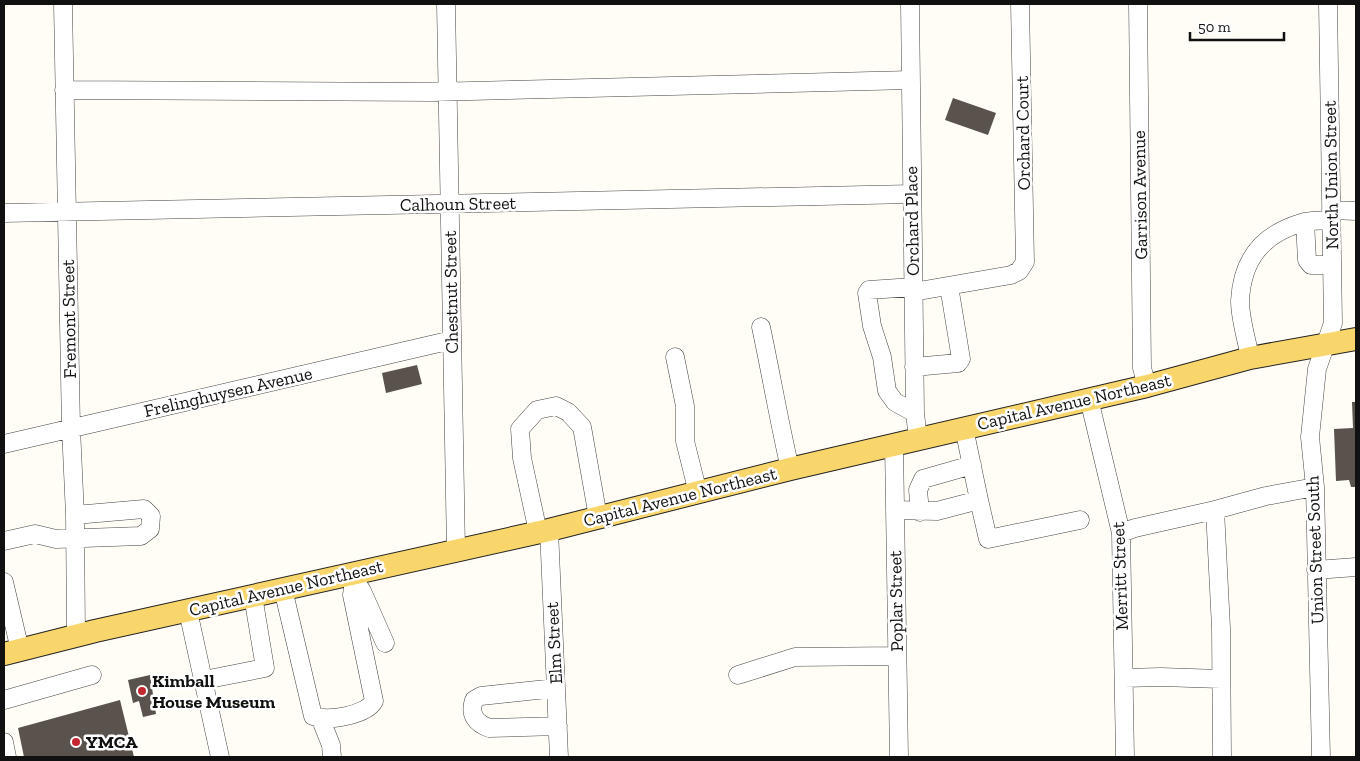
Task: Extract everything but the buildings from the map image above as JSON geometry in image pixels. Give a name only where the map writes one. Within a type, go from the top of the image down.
[{"type":"main road","name":"Capital Avenue Northeast","points":[[12,652],[76,635],[283,589],[353,577],[456,550],[598,518],[790,469],[1147,386],[1250,358],[1356,339]]},
{"type":"street","name":"Fremont Street","points":[[63,4],[76,635]]},
{"type":"street","name":"Chestnut Street","points":[[446,4],[456,550]]},
{"type":"street","name":"Orchard Place","points":[[910,4],[914,367],[915,413],[918,439]]},
{"type":"street","name":"Orchard Court","points":[[949,286],[1011,275],[1019,271],[1025,262],[1020,4]]},
{"type":"street","name":"Garrison Avenue","points":[[1138,4],[1142,368],[1147,386]]},
{"type":"street","name":"North Union Street","points":[[1326,344],[1333,323],[1328,4]]},
{"type":"street","points":[[64,90],[448,91],[911,80]]},
{"type":"street","name":"Calhoun Street","points":[[4,213],[912,194]]},
{"type":"street","points":[[1250,358],[1240,303],[1243,273],[1251,255],[1278,232],[1305,222],[1356,211]]},
{"type":"street","points":[[1305,222],[1307,260],[1312,265],[1332,265]]},
{"type":"street","points":[[914,367],[958,363],[961,359],[949,286],[913,290],[869,290],[867,293],[872,326],[880,348],[887,391],[895,402],[915,413]]},
{"type":"street","points":[[761,327],[772,378],[773,399],[790,469]]},
{"type":"street","name":"Frelinghuysen Avenue","points":[[4,444],[452,340]]},
{"type":"street","name":"Union Street South","points":[[1320,757],[1315,487],[1310,437],[1317,369],[1326,344]]},
{"type":"street","points":[[675,357],[685,406],[685,441],[698,493]]},
{"type":"street","name":"Merritt Street","points":[[1089,399],[1121,533],[1125,757]]},
{"type":"street","name":"Elm Street","points":[[559,757],[556,688],[543,531],[522,458],[520,429],[537,410],[546,406],[562,407],[582,427],[598,518]]},
{"type":"street","points":[[964,428],[988,539],[1080,520]]},
{"type":"street","name":"Poplar Street","points":[[894,444],[899,757]]},
{"type":"street","points":[[920,512],[918,490],[923,479],[972,465]]},
{"type":"street","points":[[1121,533],[1266,496],[1315,487]]},
{"type":"street","points":[[895,510],[937,511],[979,500]]},
{"type":"street","points":[[4,541],[35,534],[52,539],[75,540],[141,536],[150,529],[151,516],[144,509],[75,515]]},
{"type":"street","points":[[1216,510],[1221,628],[1222,757]]},
{"type":"street","points":[[1316,570],[1356,567]]},
{"type":"street","points":[[353,577],[362,591],[386,644]]},
{"type":"street","points":[[283,589],[313,716],[321,720],[363,711],[371,707],[374,701],[352,595],[353,577]]},
{"type":"street","points":[[4,582],[12,652]]},
{"type":"street","points":[[204,680],[265,668],[253,596]]},
{"type":"street","points":[[188,611],[220,757]]},
{"type":"street","points":[[738,675],[795,657],[897,656]]},
{"type":"street","points":[[4,700],[92,675]]},
{"type":"street","points":[[1124,678],[1221,679]]},
{"type":"street","points":[[556,688],[481,696],[474,700],[472,707],[473,717],[479,724],[490,728],[558,726]]},
{"type":"street","points":[[321,720],[331,745],[332,757]]},
{"type":"street","points":[[4,742],[7,757]]},
{"type":"place","name":"Kimball House Museum","points":[[142,691]]},
{"type":"place","name":"YMCA","points":[[76,742]]}]
